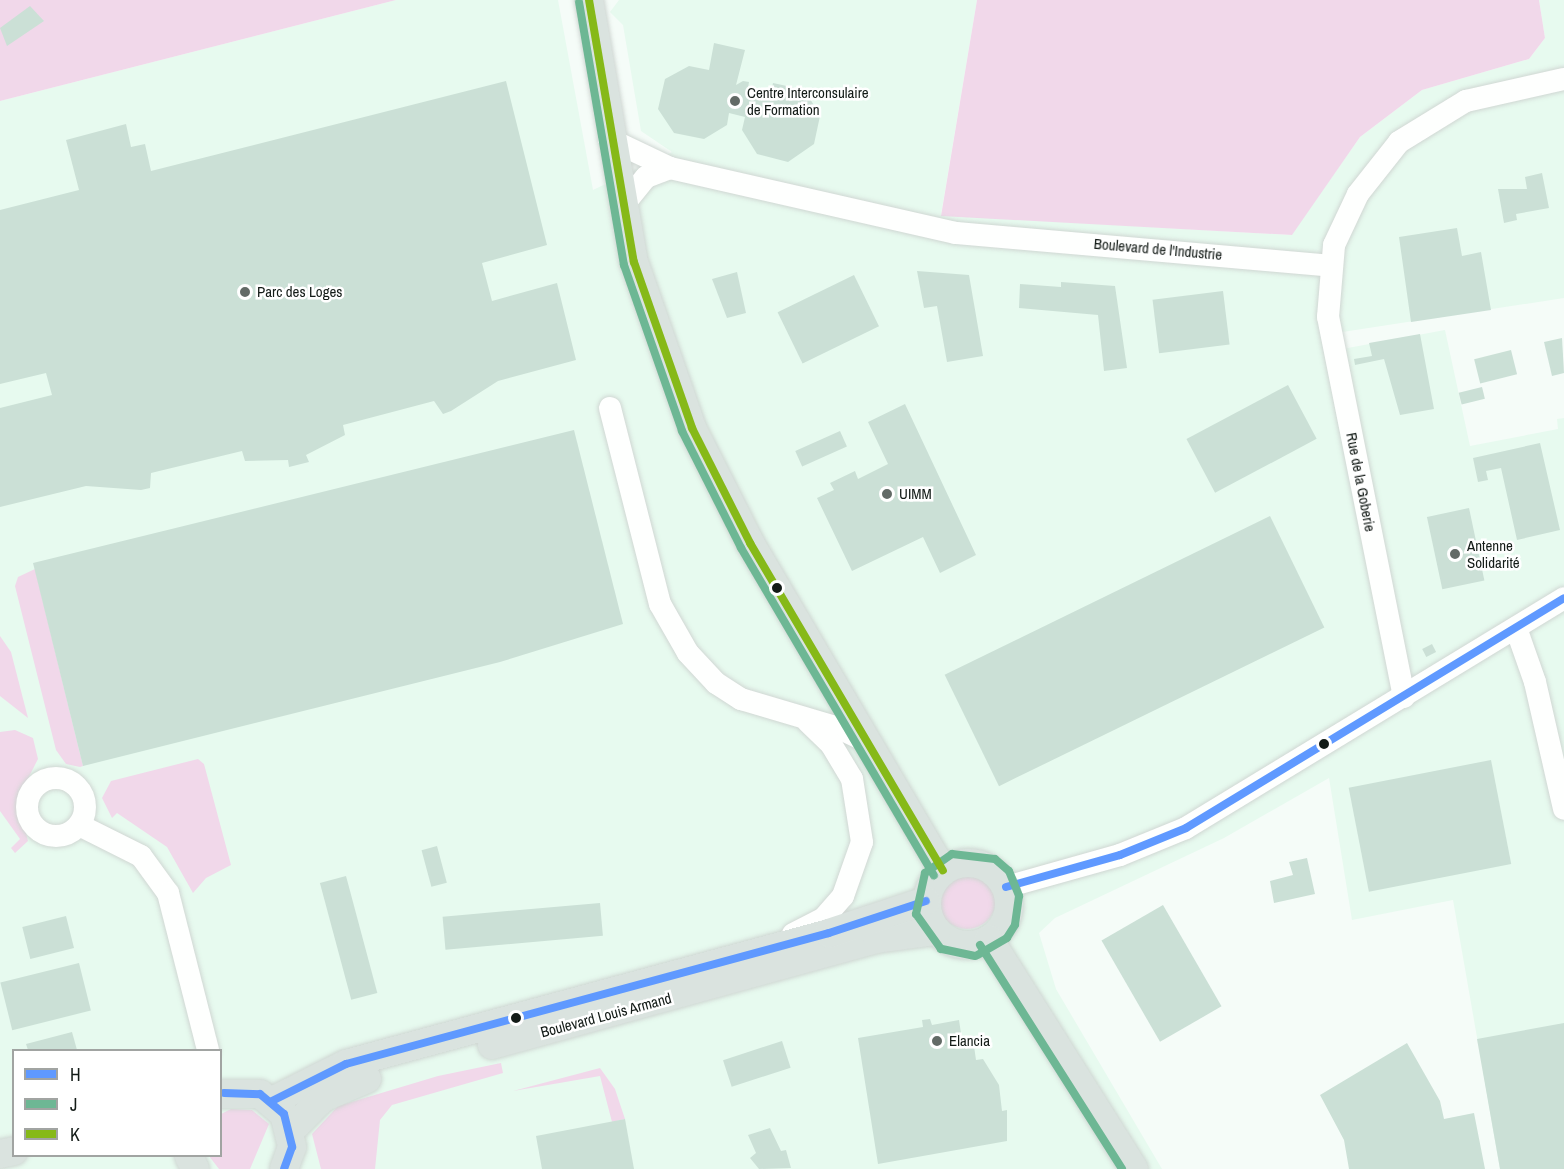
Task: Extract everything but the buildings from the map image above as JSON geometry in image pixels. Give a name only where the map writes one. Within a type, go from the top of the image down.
[{"type":"main road","points":[[589,0],[609,139],[622,207],[651,318],[692,428],[750,543],[943,870]]},
{"type":"main road","points":[[979,864],[1006,887],[1009,911],[989,939],[960,945],[936,930],[926,901],[943,870],[979,864]]},
{"type":"main road","name":"Boulevard Louis Armand","points":[[272,1101],[346,1064],[734,956],[829,933],[926,901]]},
{"type":"main road","name":"Boulevard Louis Armand","points":[[291,1131],[342,1086],[857,945],[936,930]]},
{"type":"main road","points":[[989,939],[1134,1169]]},
{"type":"main road","points":[[222,1094],[247,1090],[272,1101],[291,1131],[284,1169]]},
{"type":"street","points":[[1330,266],[1347,211],[1399,142],[1466,100],[1564,79]]},
{"type":"street","name":"Boulevard de l'Industrie","points":[[609,139],[670,168],[956,233],[1330,266]]},
{"type":"street","points":[[622,207],[646,177],[670,168]]},
{"type":"street","name":"Rue de la Goberie","points":[[1330,266],[1328,317],[1404,697]]},
{"type":"street","points":[[610,408],[670,625],[716,683],[741,699],[807,721],[839,728],[870,743]]},
{"type":"street","points":[[1006,887],[1109,858],[1186,828],[1564,598]]},
{"type":"street","points":[[1516,628],[1535,682],[1564,809]]},
{"type":"street","points":[[734,956],[823,919],[843,896],[862,842],[852,779],[831,744],[807,721]]},
{"type":"street","points":[[79,825],[141,856],[159,877],[181,935],[208,1049]]},
{"type":"shaded area","points":[[0,0],[396,0],[0,101]]},
{"type":"shaded area","points":[[396,0],[558,0],[593,190],[672,152],[641,131],[623,25],[610,12],[619,0],[977,0],[941,215],[1291,235],[1360,137],[1422,90],[1529,59],[1545,38],[1539,0],[1564,0],[1564,298],[1323,335],[1326,352],[1445,330],[1470,446],[1558,429],[1557,419],[1564,418],[1564,1169],[1500,1169],[1453,900],[1352,920],[1329,778],[1224,838],[1055,918],[1039,933],[1056,989],[1162,1169],[0,1169],[0,101]]},
{"type":"shaded area","points":[[977,0],[1539,0],[1545,38],[1529,59],[1422,90],[1360,137],[1292,235],[941,216]]},
{"type":"shaded area","points":[[35,569],[83,766],[80,767],[66,764],[56,750],[15,586],[18,577]]},
{"type":"shaded area","points":[[0,636],[11,652],[28,718],[0,696]]},
{"type":"shaded area","points":[[15,730],[33,738],[38,759],[17,800],[28,841],[15,853],[11,848],[20,839],[0,811],[0,732]]},
{"type":"shaded area","points":[[198,759],[204,764],[231,865],[206,878],[193,893],[167,847],[117,813],[112,818],[102,798],[111,781]]},
{"type":"shaded area","points":[[967,871],[978,873],[991,884],[996,900],[994,911],[983,924],[967,929],[956,927],[943,916],[938,900],[940,889],[951,876]]},
{"type":"shaded area","points":[[501,1063],[503,1073],[392,1105],[380,1120],[375,1169],[321,1169],[312,1134],[338,1106],[438,1076]]},
{"type":"shaded area","points":[[600,1068],[615,1089],[625,1119],[612,1122],[600,1076],[513,1091]]},
{"type":"shaded area","points":[[231,1109],[252,1110],[269,1124],[250,1169],[219,1169],[210,1157],[222,1157],[222,1114]]},
{"type":"transit line","name":"K","points":[[589,0],[634,262],[692,428],[750,543],[943,870]]},
{"type":"transit line","name":"J","points":[[579,2],[624,265],[682,431],[741,548],[934,875]]},
{"type":"transit line","name":"H","points":[[1006,887],[1120,855],[1186,828],[1564,598]]},
{"type":"transit line","name":"J","points":[[975,956],[941,949],[916,914],[925,873],[952,854],[995,859],[1009,871],[1019,896],[1015,925],[1007,938],[977,955]]},
{"type":"transit line","name":"H","points":[[272,1101],[346,1064],[829,933],[926,901]]},
{"type":"transit line","name":"J","points":[[980,945],[1122,1169]]},
{"type":"transit line","name":"H","points":[[224,1093],[260,1094],[284,1114],[292,1147],[284,1169]]},
{"type":"place","name":"Centre Interconsulaire de Formation","points":[[735,101]]},
{"type":"place","name":"Parc des Loges","points":[[245,292]]},
{"type":"place","name":"UIMM","points":[[887,494]]},
{"type":"place","name":"Antenne Solidarité","points":[[1455,554]]},
{"type":"place","name":"Elancia","points":[[937,1041]]}]
